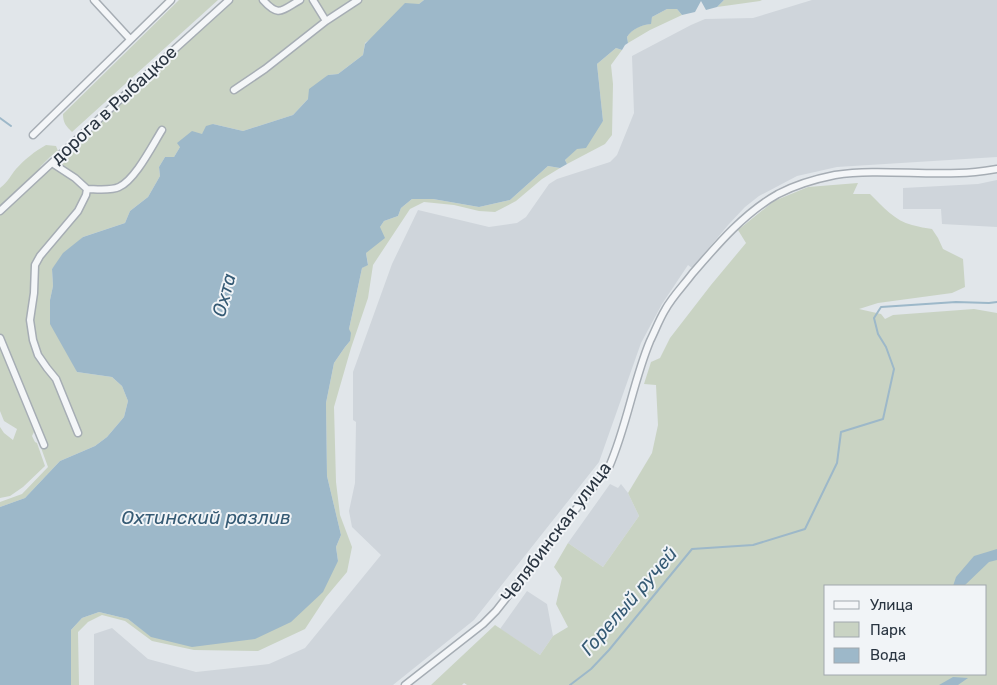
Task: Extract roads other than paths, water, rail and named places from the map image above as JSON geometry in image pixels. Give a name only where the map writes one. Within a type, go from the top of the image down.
[{"type":"street","points":[[94,0],[130,39]]},
{"type":"street","points":[[33,135],[171,0]]},
{"type":"street","name":"дорога в Рыбацкое","points":[[0,211],[229,0]]},
{"type":"street","points":[[263,0],[276,11],[283,10],[300,0]]},
{"type":"street","points":[[313,0],[326,21]]},
{"type":"street","points":[[234,90],[326,21],[358,0]]},
{"type":"street","points":[[52,163],[75,178],[87,189],[114,189],[126,182],[142,164],[162,130]]},
{"type":"street","name":"Челябинская улица","points":[[405,685],[496,611],[609,467],[642,364],[665,310],[678,291],[705,260],[751,213],[776,195],[791,188],[832,176],[858,173],[959,173],[997,169]]},
{"type":"street","points":[[78,433],[56,379],[38,354],[33,340],[30,320],[34,293],[35,265],[40,256],[78,211],[87,189]]},
{"type":"street","points":[[0,338],[44,445]]},
{"type":"water","name":"Охтинский разлив","points":[[424,0],[724,0],[717,7],[706,10],[701,1],[695,12],[682,15],[677,9],[667,9],[652,17],[651,24],[640,26],[631,32],[627,37],[628,43],[622,50],[616,48],[597,64],[603,121],[586,148],[577,149],[565,160],[567,164],[560,168],[548,166],[510,200],[479,207],[433,199],[412,199],[401,208],[398,216],[384,221],[380,227],[385,238],[366,253],[368,265],[362,268],[349,329],[351,333],[350,341],[334,363],[326,403],[327,476],[341,535],[336,547],[338,561],[323,592],[291,622],[255,639],[192,647],[151,637],[128,619],[99,612],[82,618],[71,630],[71,685],[0,685],[0,507],[25,498],[60,461],[95,446],[107,437],[124,417],[128,401],[122,386],[112,377],[77,372],[50,324],[50,300],[53,286],[52,269],[63,253],[83,237],[125,223],[130,211],[148,197],[160,176],[159,167],[165,157],[174,157],[180,147],[177,143],[192,131],[202,134],[206,126],[213,124],[243,131],[293,115],[308,99],[309,89],[328,75],[338,74],[363,55],[365,44],[405,3],[419,4]]},
{"type":"water","points":[[997,549],[997,560],[989,562],[965,585],[953,585],[956,577],[974,556]]},
{"type":"water","points":[[953,677],[968,678],[958,685],[939,685]]},
{"type":"waterway","points":[[0,118],[11,126]]},
{"type":"waterway","name":"Горелый ручей","points":[[570,685],[591,669],[609,650],[692,549],[753,545],[805,529],[837,463],[841,432],[883,419],[894,369],[886,347],[878,334],[874,318],[881,307],[956,302],[997,302]]},
{"type":"water label","name":"Охта","points":[[224,295]]}]
